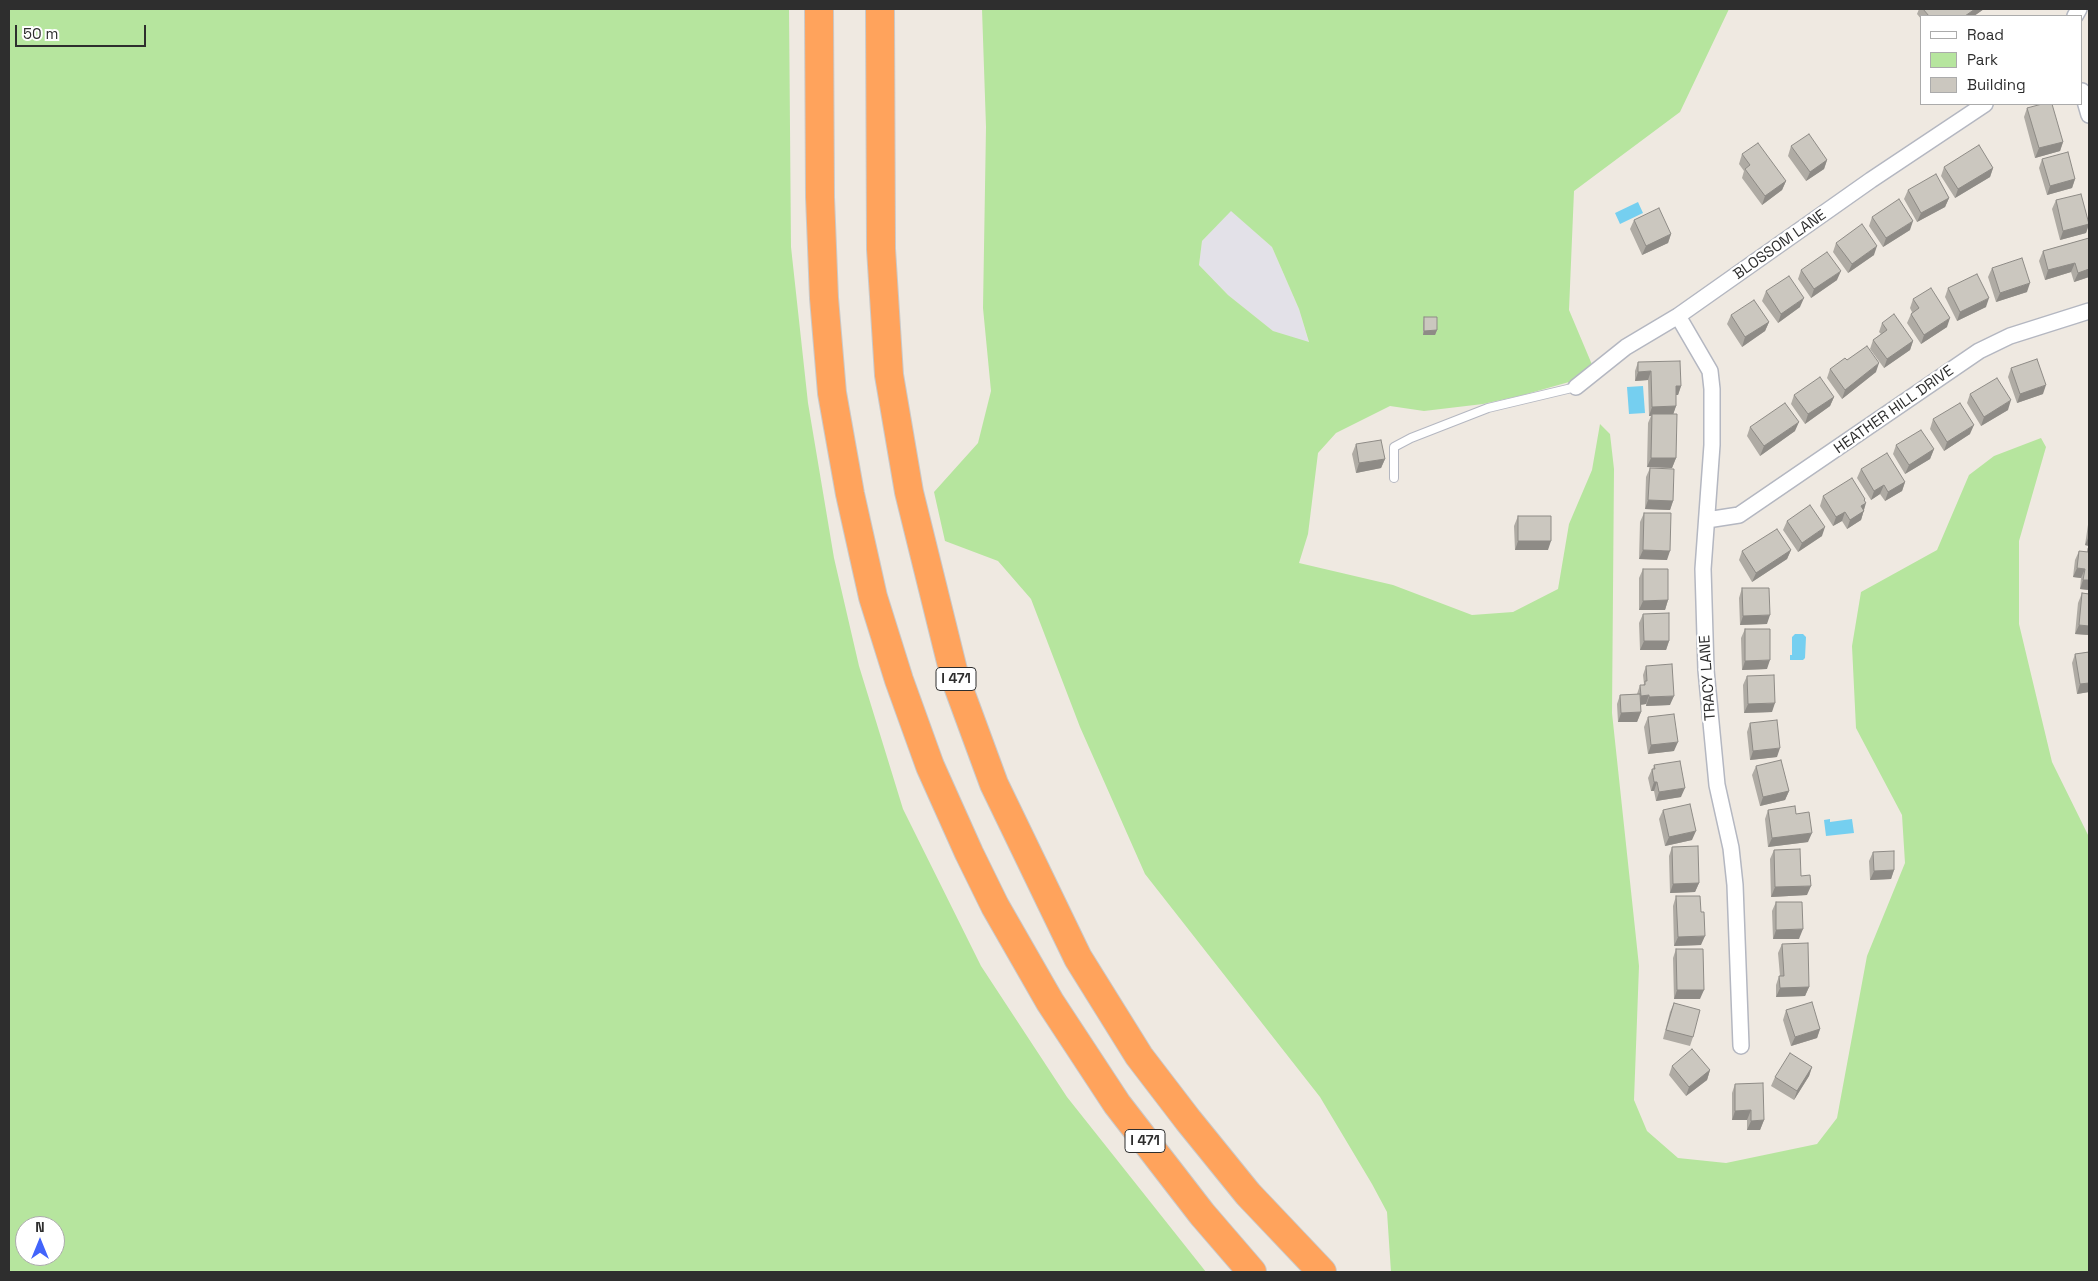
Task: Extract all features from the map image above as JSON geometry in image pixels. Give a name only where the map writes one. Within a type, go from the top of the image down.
[{"type":"highway","name":"I 471","points":[[819,9],[820,206],[824,298],[832,393],[850,494],[873,597],[898,680],[930,766],[969,853],[995,906],[1050,1002],[1117,1104],[1202,1214],[1252,1272]]},
{"type":"highway","name":"I 471","points":[[880,9],[881,249],[890,375],[908,492],[955,678],[994,784],[1063,929],[1083,966],[1139,1056],[1188,1120],[1248,1194],[1322,1272]]},
{"type":"street","points":[[2083,94],[2089,115]]},
{"type":"street","name":"BLOSSOM LANE","points":[[1576,386],[1626,348],[1678,316],[1871,180],[1984,105]]},
{"type":"street","name":"HEATHER HILL DRIVE","points":[[1707,520],[1739,515],[1979,351],[2010,336],[2089,312]]},
{"type":"street","name":"TRACY LANE","points":[[1678,316],[1710,371],[1712,390],[1707,520],[1703,568],[1706,677],[1717,786],[1731,848],[1735,885],[1741,1046]]},
{"type":"lane","points":[[1394,478],[1394,447],[1411,438],[1488,408],[1576,386]]},
{"type":"shaded area","points":[[1231,210],[1272,247],[1299,309],[1309,343],[1273,331],[1228,295],[1199,265],[1202,241]]},
{"type":"green space","points":[[9,9],[789,9],[791,247],[808,403],[834,558],[859,666],[903,809],[981,966],[1067,1097],[1206,1272],[9,1272]]},
{"type":"green space","points":[[982,9],[1729,9],[1680,112],[1574,191],[1569,310],[1593,367],[1569,382],[1483,404],[1424,411],[1390,406],[1336,433],[1318,453],[1308,534],[1299,563],[1393,585],[1472,615],[1513,612],[1558,589],[1569,524],[1592,470],[1600,424],[1610,434],[1614,469],[1612,713],[1639,966],[1634,1100],[1647,1131],[1678,1158],[1726,1163],[1817,1144],[1837,1118],[1867,956],[1905,863],[1902,815],[1856,728],[1852,646],[1861,592],[1937,550],[1969,475],[1994,456],[2041,438],[2046,447],[2019,541],[2019,624],[2052,762],[2089,837],[2089,1272],[1391,1272],[1387,1212],[1320,1097],[1145,874],[1080,727],[1031,599],[998,561],[945,541],[934,492],[978,443],[991,391],[983,308],[986,127]],"holes":[[[1231,211],[1272,247],[1299,309],[1309,342],[1273,331],[1228,295],[1199,265],[1202,241]]]},
{"type":"water","points":[[1638,202],[1643,213],[1620,224],[1615,213]]},
{"type":"water","points":[[1643,386],[1645,413],[1629,414],[1627,387]]},
{"type":"water","points":[[1795,634],[1803,634],[1806,637],[1805,658],[1803,660],[1790,660],[1790,655],[1792,655],[1792,637]]},
{"type":"water","points":[[1830,819],[1830,822],[1852,819],[1854,833],[1826,836],[1824,820]]},
{"type":"building","points":[[1923,9],[1975,9],[1966,15],[1928,15]]},
{"type":"building","points":[[2038,105],[2052,105],[2063,142],[2039,148],[2027,108]]},
{"type":"building","points":[[1809,134],[1827,160],[1810,172],[1791,146]]},
{"type":"building","points":[[1758,143],[1786,181],[1765,196],[1745,169],[1750,165],[1742,154]]},
{"type":"building","points":[[1979,145],[1993,168],[1958,189],[1944,167]]},
{"type":"building","points":[[2068,152],[2075,179],[2050,186],[2042,159]]},
{"type":"building","points":[[1936,174],[1949,198],[1921,213],[1908,190]]},
{"type":"building","points":[[2081,194],[2089,224],[2063,231],[2056,200]]},
{"type":"building","points":[[1899,199],[1913,221],[1886,238],[1872,217]]},
{"type":"building","points":[[1659,208],[1671,234],[1646,246],[1634,220]]},
{"type":"building","points":[[1862,224],[1877,246],[1852,264],[1836,243]]},
{"type":"building","points":[[2089,238],[2089,269],[2078,273],[2075,263],[2048,270],[2043,251]]},
{"type":"building","points":[[1827,252],[1841,271],[1814,289],[1801,270]]},
{"type":"building","points":[[2022,258],[2030,283],[2000,293],[1992,268]]},
{"type":"building","points":[[1977,274],[1989,298],[1960,312],[1948,288]]},
{"type":"building","points":[[1789,276],[1804,298],[1781,314],[1766,291]]},
{"type":"building","points":[[1931,288],[1950,318],[1924,335],[1911,314],[1919,308],[1913,299]]},
{"type":"building","points":[[1754,300],[1769,322],[1745,337],[1731,315]]},
{"type":"building","points":[[1894,314],[1913,341],[1887,359],[1873,340],[1887,330],[1882,323]]},
{"type":"building","points":[[1424,317],[1437,317],[1437,330],[1424,331]]},
{"type":"building","points":[[1867,346],[1879,363],[1845,390],[1830,369]]},
{"type":"building","points":[[2037,359],[2046,385],[2020,394],[2011,368]]},
{"type":"building","points":[[1680,361],[1681,386],[1676,386],[1676,406],[1652,407],[1651,371],[1638,372],[1638,362]]},
{"type":"building","points":[[1820,377],[1834,397],[1808,414],[1794,395]]},
{"type":"building","points":[[1997,378],[2011,400],[1984,417],[1970,394]]},
{"type":"building","points":[[1785,403],[1799,422],[1764,446],[1750,427]]},
{"type":"building","points":[[1960,403],[1974,425],[1947,442],[1933,419]]},
{"type":"building","points":[[1652,414],[1677,414],[1676,458],[1651,458]]},
{"type":"building","points":[[1921,430],[1934,449],[1909,465],[1896,445]]},
{"type":"building","points":[[1381,440],[1385,459],[1359,463],[1356,444]]},
{"type":"building","points":[[1887,453],[1905,482],[1888,492],[1884,485],[1874,491],[1861,469]]},
{"type":"building","points":[[1650,468],[1674,469],[1673,501],[1648,500]]},
{"type":"building","points":[[1852,478],[1865,499],[1866,503],[1861,506],[1864,511],[1850,520],[1845,512],[1836,517],[1823,496]]},
{"type":"building","points":[[1810,505],[1825,527],[1802,543],[1787,521]]},
{"type":"building","points":[[1644,513],[1671,513],[1670,551],[1643,550]]},
{"type":"building","points":[[1518,516],[1551,516],[1551,541],[1518,541]]},
{"type":"building","points":[[1777,529],[1791,550],[1756,573],[1742,551]]},
{"type":"building","points":[[2088,549],[2089,580],[2083,580],[2085,569],[2077,568],[2079,551],[2088,552]]},
{"type":"building","points":[[1643,569],[1668,569],[1668,600],[1643,601]]},
{"type":"building","points":[[1742,588],[1769,588],[1770,615],[1743,616]]},
{"type":"building","points":[[2082,593],[2089,594],[2089,626],[2079,625]]},
{"type":"building","points":[[1669,613],[1669,641],[1644,641],[1643,614]]},
{"type":"building","points":[[1745,629],[1770,629],[1770,660],[1745,661]]},
{"type":"building","points":[[2089,652],[2089,683],[2080,684],[2075,654]]},
{"type":"building","points":[[1672,664],[1674,696],[1641,696],[1640,685],[1645,685],[1645,681],[1647,681],[1646,666]]},
{"type":"building","points":[[1774,675],[1775,703],[1748,704],[1747,676]]},
{"type":"building","points":[[1640,694],[1641,712],[1621,713],[1620,695]]},
{"type":"building","points":[[1674,714],[1678,742],[1651,745],[1648,717]]},
{"type":"building","points":[[1777,720],[1780,748],[1753,751],[1750,723]]},
{"type":"building","points":[[1781,760],[1789,791],[1763,797],[1756,766]]},
{"type":"building","points":[[1680,761],[1685,788],[1659,792],[1657,782],[1654,782],[1652,769],[1655,769],[1654,765]]},
{"type":"building","points":[[1690,804],[1696,831],[1669,837],[1663,810]]},
{"type":"building","points":[[1795,806],[1796,814],[1809,812],[1812,833],[1772,838],[1768,810]]},
{"type":"building","points":[[1698,846],[1699,883],[1673,884],[1672,847]]},
{"type":"building","points":[[1800,849],[1801,876],[1810,875],[1811,886],[1775,887],[1774,850]]},
{"type":"building","points":[[1894,851],[1894,870],[1874,871],[1873,852]]},
{"type":"building","points":[[1676,896],[1700,896],[1701,912],[1704,912],[1705,936],[1678,937]]},
{"type":"building","points":[[1776,902],[1802,902],[1803,929],[1776,930]]},
{"type":"building","points":[[1808,943],[1809,987],[1780,988],[1779,976],[1784,976],[1782,944]]},
{"type":"building","points":[[1676,949],[1703,949],[1704,990],[1677,990]]},
{"type":"building","points":[[1812,1002],[1820,1029],[1795,1037],[1786,1010]]},
{"type":"building","points":[[1674,1003],[1700,1010],[1693,1037],[1666,1030]]},
{"type":"building","points":[[1692,1049],[1710,1070],[1689,1087],[1672,1066]]},
{"type":"building","points":[[1790,1053],[1812,1067],[1797,1091],[1775,1077]]},
{"type":"building","points":[[1763,1083],[1764,1120],[1751,1121],[1751,1110],[1735,1111],[1735,1084]]}]
